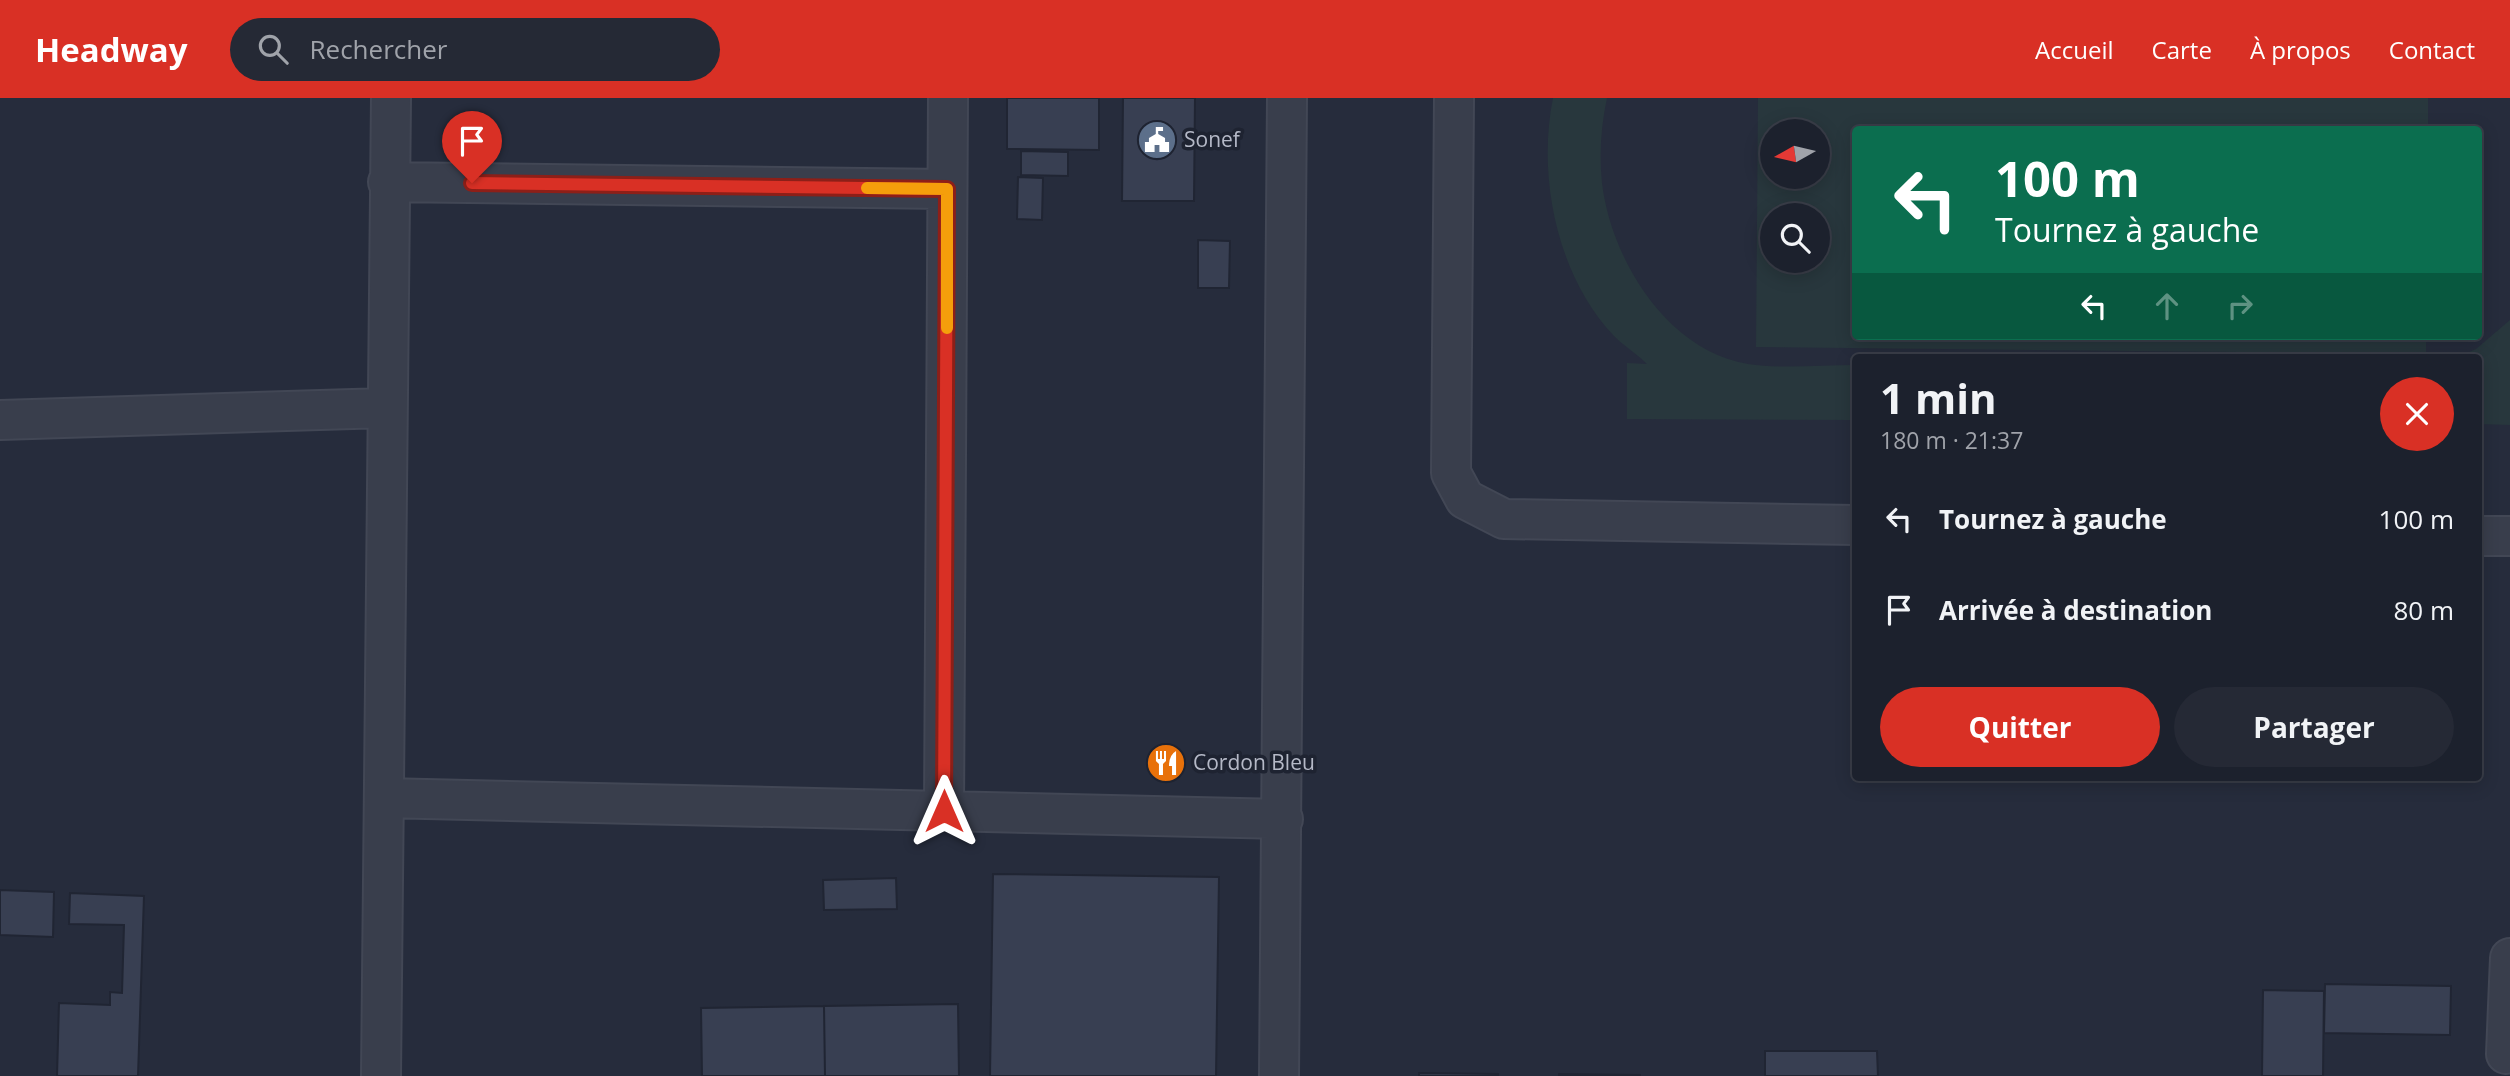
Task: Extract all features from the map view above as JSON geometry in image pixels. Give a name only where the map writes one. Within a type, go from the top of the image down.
[{"type":"street","points":[[381,1076],[388,182],[391,98]]},
{"type":"street","points":[[944,811],[948,98]]},
{"type":"street","points":[[1279,1076],[1287,98]]},
{"type":"street","points":[[1454,98],[1451,472],[1465,499],[1504,519],[1852,525]]},
{"type":"street","points":[[388,182],[947,189]]},
{"type":"street","points":[[0,420],[386,408]]},
{"type":"street","points":[[2482,536],[2510,536]]},
{"type":"street","points":[[384,798],[1283,819]]},
{"type":"street","points":[[2506,1054],[2510,958]]},
{"type":"shaded area","points":[[1553,98],[1607,98],[1602,130],[1602,183],[1617,242],[1648,297],[1669,321],[1692,341],[1719,356],[1748,364],[1788,367],[1852,365],[1852,420],[1627,419],[1627,363],[1647,364],[1614,336],[1594,312],[1565,255],[1550,192],[1549,128]]},
{"type":"shaded area","points":[[1758,98],[2428,98],[2428,126],[1852,126],[1852,340],[2426,340],[2426,354],[1756,347]]},
{"type":"shaded area","points":[[2510,320],[2510,425],[2482,424],[2482,354],[2465,354],[2476,349]]},
{"type":"building","points":[[1007,98],[1099,98],[1099,150],[1007,149]]},
{"type":"building","points":[[1123,98],[1195,98],[1194,201],[1122,201]]},
{"type":"building","points":[[1021,151],[1068,152],[1068,176],[1021,175]]},
{"type":"building","points":[[1018,177],[1043,178],[1042,220],[1017,219]]},
{"type":"building","points":[[1198,240],[1230,241],[1229,288],[1198,288]]},
{"type":"building","points":[[993,874],[1219,877],[1216,1076],[990,1076]]},
{"type":"building","points":[[896,878],[897,909],[824,910],[823,880]]},
{"type":"building","points":[[0,890],[54,892],[53,937],[0,935]]},
{"type":"building","points":[[70,893],[144,896],[138,1076],[57,1076],[59,1003],[110,1005],[110,992],[122,993],[124,925],[69,924]]},
{"type":"building","points":[[2325,984],[2451,986],[2450,1035],[2324,1033]]},
{"type":"building","points":[[2263,990],[2324,991],[2323,1076],[2262,1076]]},
{"type":"building","points":[[958,1004],[959,1076],[825,1076],[824,1006]]},
{"type":"building","points":[[824,1006],[825,1076],[702,1076],[701,1008]]},
{"type":"building","points":[[1765,1051],[1877,1051],[1878,1076],[1765,1076]]},
{"type":"building","points":[[1419,1073],[1498,1074],[1498,1076],[1419,1076]]},
{"type":"building","points":[[1640,1075],[1640,1076],[1559,1076]]},
{"type":"slow traffic","points":[[867,188],[947,189],[947,328]]},
{"type":"place","name":"Sonef","points":[[1157,140]]},
{"type":"place","name":"Cordon Bleu","points":[[1166,763]]},
{"type":"route","points":[[472,183],[947,189],[944,811]]}]
